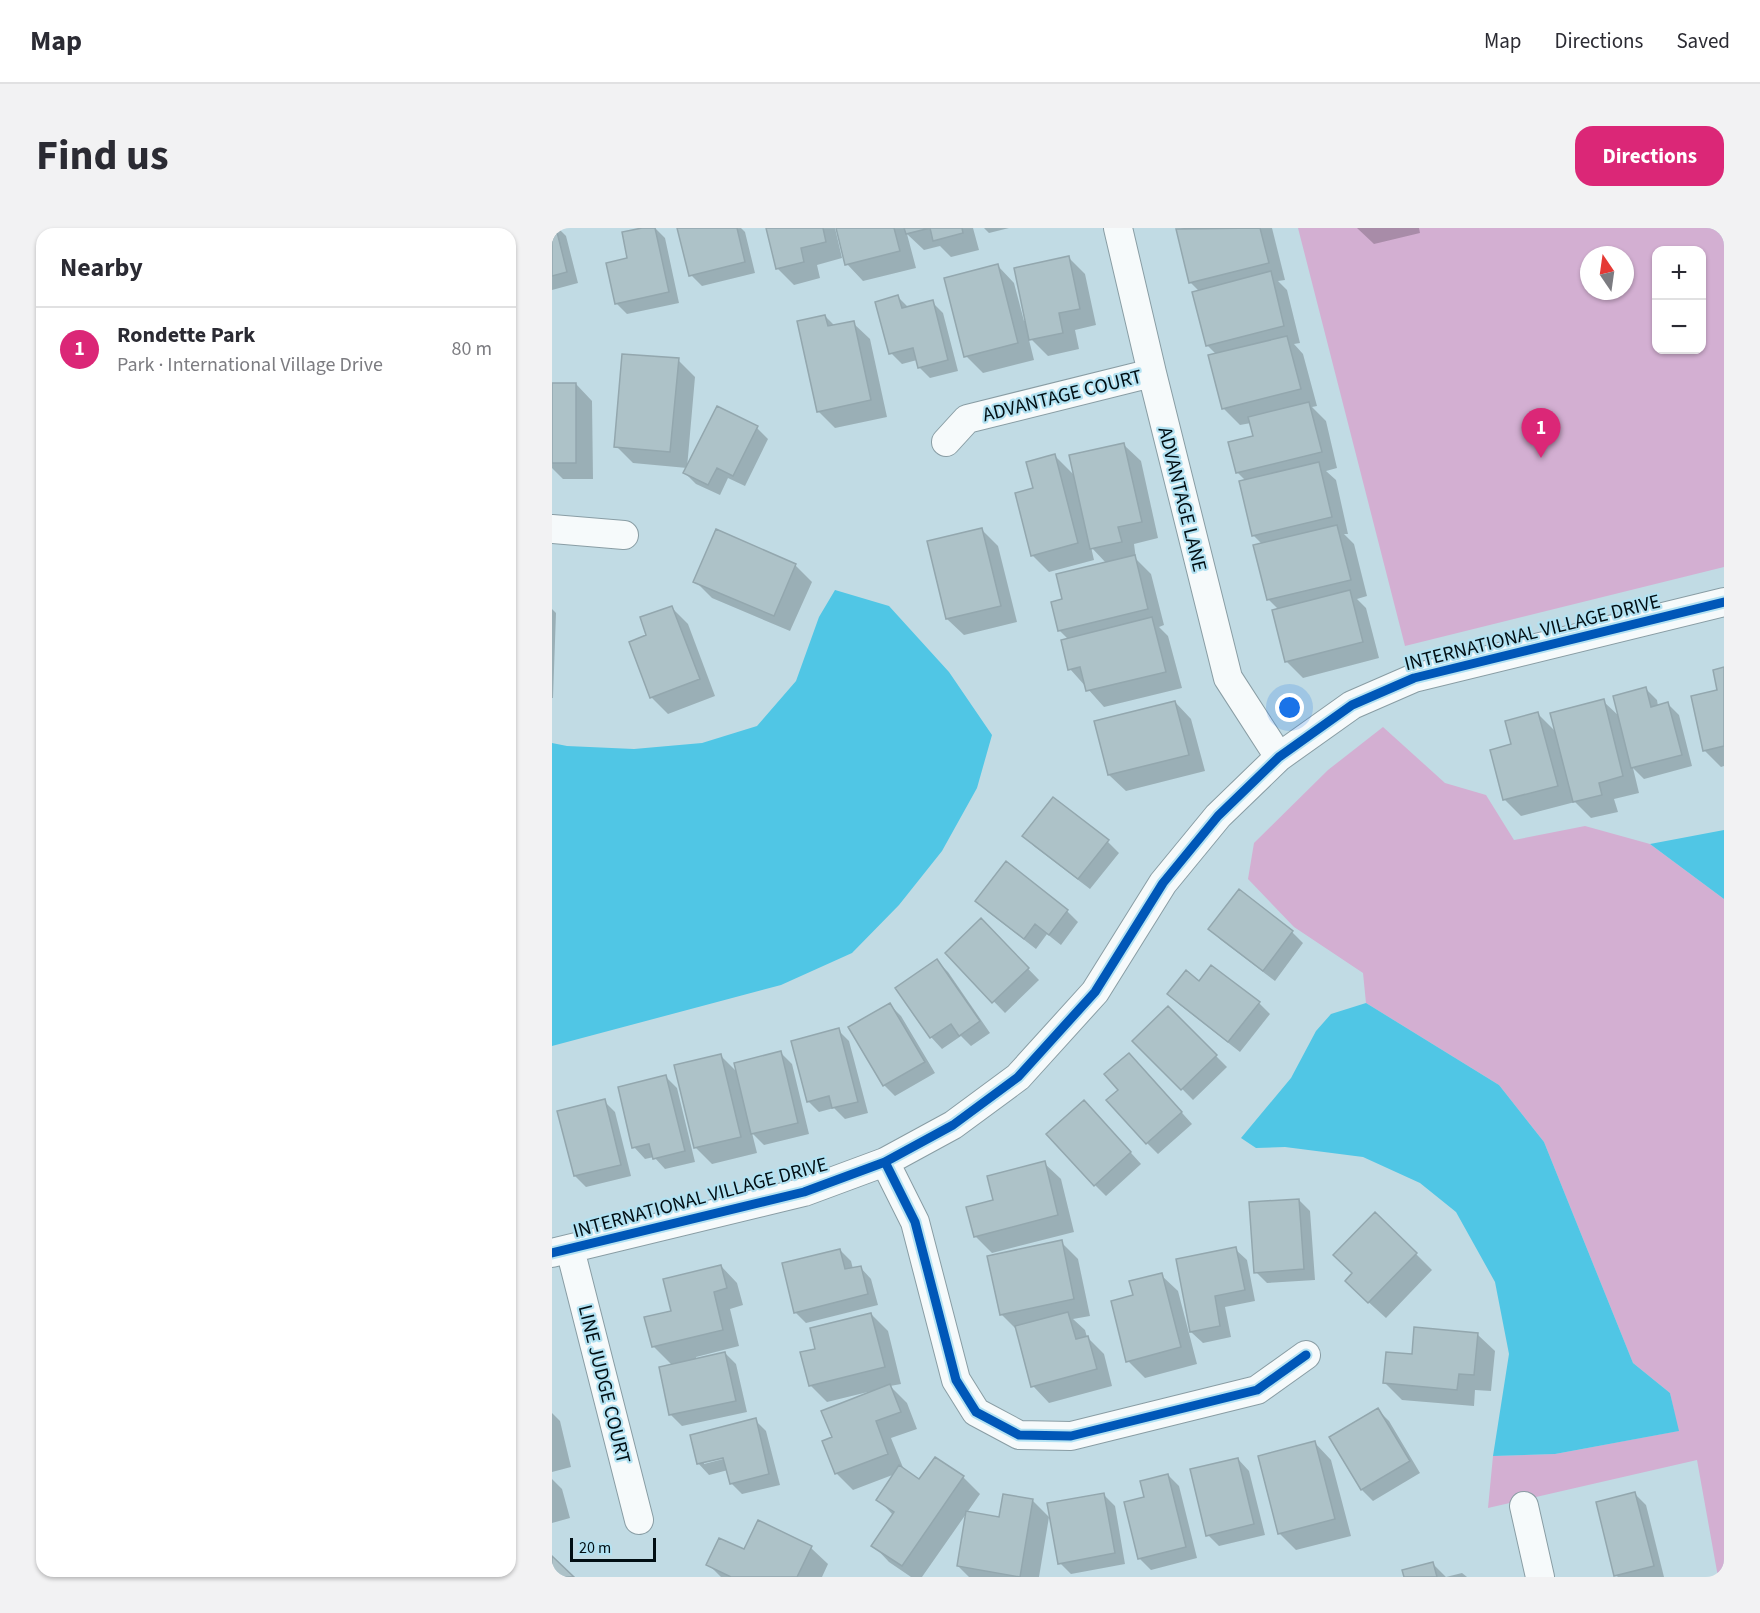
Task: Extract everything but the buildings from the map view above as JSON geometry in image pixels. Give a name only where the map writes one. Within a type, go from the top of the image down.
[{"type":"street","name":"ADVANTAGE LANE","points":[[1118,228],[1228,678],[1279,757]]},
{"type":"street","name":"ADVANTAGE COURT","points":[[946,442],[967,419],[1152,373]]},
{"type":"street","points":[[552,529],[624,536]]},
{"type":"street","name":"INTERNATIONAL VILLAGE DRIVE","points":[[561,1251],[804,1192],[885,1162],[953,1125],[1018,1077],[1095,992],[1163,883],[1218,816],[1279,757],[1352,705],[1414,678],[1724,602]]},
{"type":"street","points":[[885,1162],[915,1222],[956,1380],[976,1412],[1019,1435],[1071,1436],[1257,1390],[1306,1355]]},
{"type":"street","name":"LINE JUDGE COURT","points":[[561,1251],[639,1520]]},
{"type":"street","points":[[1524,1506],[1540,1577]]},
{"type":"shaded area","points":[[1298,228],[1724,228],[1724,567],[1405,646]]},
{"type":"shaded area","points":[[1383,727],[1445,783],[1486,795],[1514,840],[1585,826],[1650,844],[1724,899],[1724,1577],[1718,1577],[1697,1460],[1488,1508],[1493,1456],[1555,1454],[1678,1431],[1670,1393],[1633,1363],[1544,1142],[1499,1085],[1366,1003],[1363,973],[1294,927],[1248,879],[1254,843],[1328,770]]},
{"type":"water","points":[[835,590],[889,606],[949,672],[992,735],[977,788],[942,851],[899,905],[852,953],[781,985],[552,1046],[552,743],[567,746],[634,749],[702,743],[757,726],[796,681],[819,617]]},
{"type":"water","points":[[1724,830],[1724,899],[1650,844]]},
{"type":"water","points":[[1366,1003],[1499,1085],[1544,1142],[1633,1363],[1670,1393],[1679,1431],[1555,1454],[1493,1456],[1509,1354],[1495,1282],[1456,1212],[1420,1183],[1363,1157],[1285,1147],[1256,1148],[1241,1138],[1291,1078],[1316,1031],[1331,1014]]},
{"type":"cycle path","points":[[552,1253],[804,1192],[885,1162],[953,1125],[1018,1077],[1095,992],[1163,883],[1218,816],[1279,757],[1352,705],[1414,678],[1724,602]]},
{"type":"cycle path","points":[[885,1162],[915,1222],[956,1380],[976,1412],[1019,1435],[1071,1436],[1257,1390],[1306,1355]]},
{"type":"place","name":"Rondette Park","points":[[1541,458]]}]
